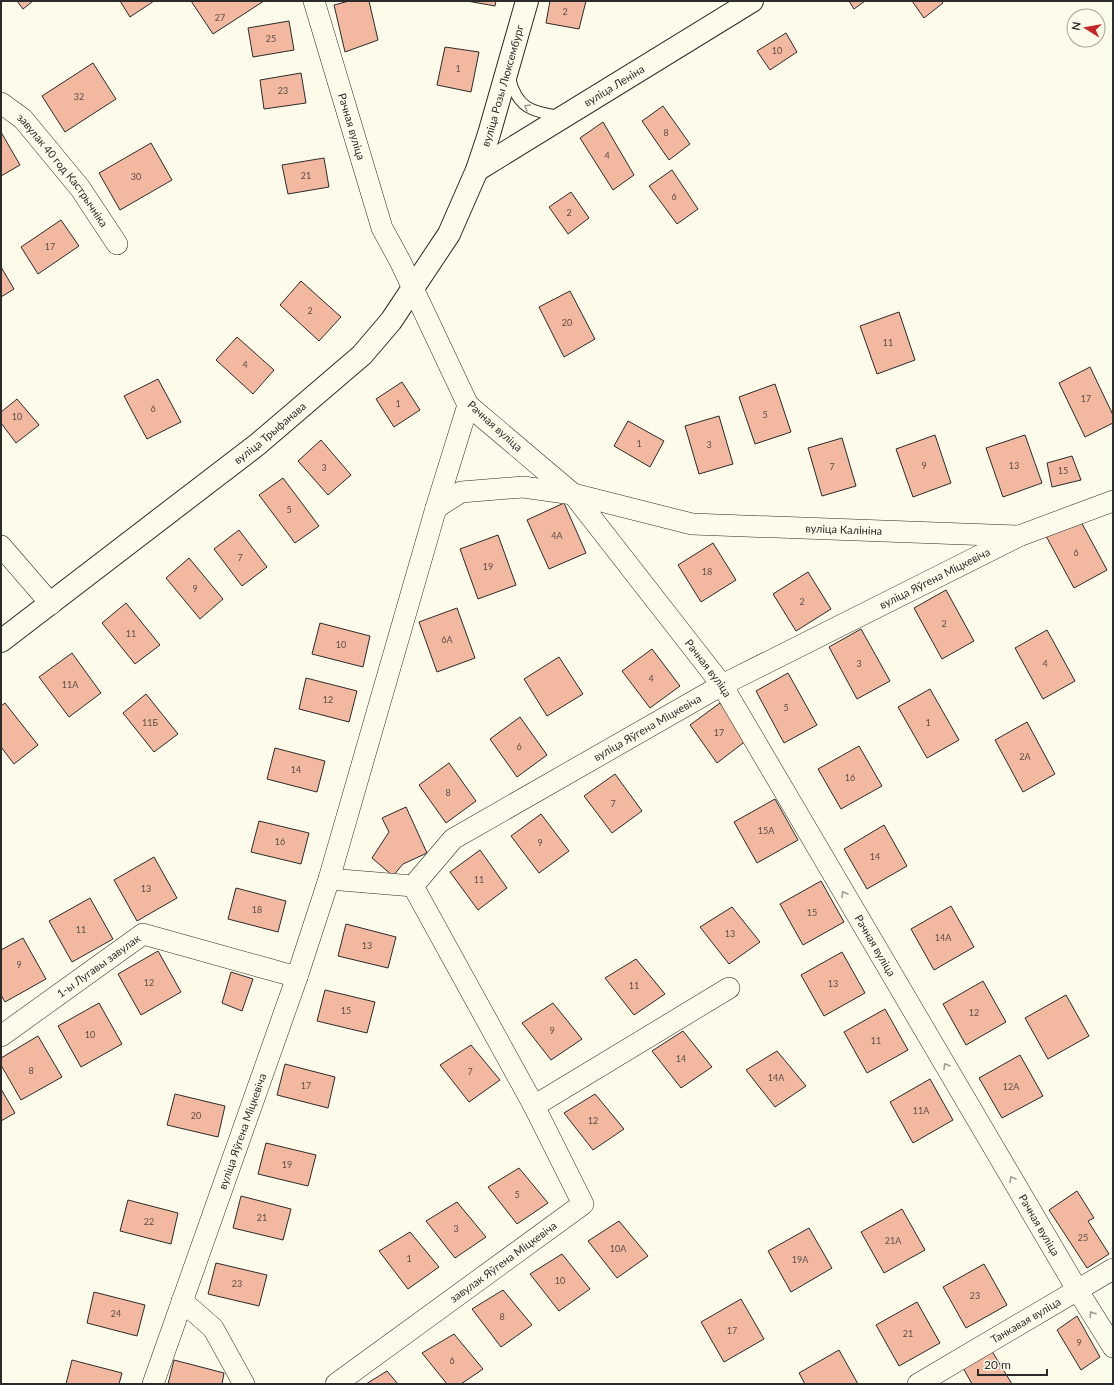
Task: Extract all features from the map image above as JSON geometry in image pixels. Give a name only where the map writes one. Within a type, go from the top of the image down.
[{"type":"street","name":"Рачная вуліца","points":[[314,1],[382,228],[400,261],[412,290],[468,405],[573,494],[722,685],[1113,1348]]},
{"type":"street","name":"вуліца Розы Люксембург","points":[[477,170],[527,1]]},
{"type":"street","name":"вуліца Леніна","points":[[477,170],[752,1]]},
{"type":"street","name":"завулак 40 год Кастрычніка","points":[[1,103],[23,119],[80,188],[117,244]]},
{"type":"street","name":"вуліца Трыфанава","points":[[1,641],[51,604],[162,516],[258,444],[356,360],[391,322],[449,234],[477,170]]},
{"type":"street","name":"вуліца Яўгена Міцкевіча","points":[[153,1384],[297,977],[330,879],[436,508],[468,405]]},
{"type":"street","name":"вуліца Калініна","points":[[436,508],[461,492],[523,487],[573,494],[692,524],[1019,536],[1113,501]]},
{"type":"street","name":"вуліца Яўгена Міцкевіча","points":[[413,886],[453,839],[722,685],[1019,536]]},
{"type":"street","points":[[1,546],[51,604]]},
{"type":"street","points":[[330,879],[413,886]]},
{"type":"street","name":"завулак Яўгена Міцкевіча","points":[[336,1384],[583,1204],[534,1106],[413,886]]},
{"type":"street","name":"1-ы Лугавы завулак","points":[[1,1036],[143,934],[297,977]]},
{"type":"street","points":[[534,1106],[729,988]]},
{"type":"street","name":"Танкавая вуліца","points":[[918,1384],[1113,1269]]},
{"type":"street","points":[[182,1301],[213,1328],[244,1384]]},
{"type":"lane","points":[[508,69],[514,91],[522,104],[539,113],[564,116]]},
{"type":"building","points":[[17,1],[33,1],[23,9]]},
{"type":"building","points":[[120,1],[154,1],[130,17]]},
{"type":"building","points":[[191,1],[264,1],[213,34]]},
{"type":"building","points":[[349,1],[369,1],[378,40],[345,52],[334,5]]},
{"type":"building","points":[[467,1],[496,1],[495,6]]},
{"type":"building","points":[[550,1],[586,1],[579,29],[546,23]]},
{"type":"building","points":[[849,1],[865,1],[854,9]]},
{"type":"building","points":[[912,1],[941,1],[943,3],[924,18]]},
{"type":"building","points":[[289,21],[294,50],[253,57],[248,28]]},
{"type":"building","points":[[786,33],[797,52],[770,70],[757,51]]},
{"type":"building","points":[[445,47],[479,52],[471,92],[437,85]]},
{"type":"building","points":[[93,63],[116,99],[65,132],[42,96]]},
{"type":"building","points":[[301,73],[306,103],[264,109],[260,80]]},
{"type":"building","points":[[663,106],[690,144],[669,160],[642,121]]},
{"type":"building","points":[[603,122],[634,175],[613,190],[580,138]]},
{"type":"building","points":[[1,132],[20,165],[1,176]]},
{"type":"building","points":[[151,143],[172,180],[120,210],[99,173]]},
{"type":"building","points":[[324,158],[329,187],[288,194],[282,165]]},
{"type":"building","points":[[672,170],[698,209],[677,224],[649,186]]},
{"type":"building","points":[[571,192],[589,218],[568,234],[549,207]]},
{"type":"building","points":[[61,220],[79,246],[38,274],[21,247]]},
{"type":"building","points":[[1,267],[14,289],[1,297]]},
{"type":"building","points":[[301,281],[341,317],[319,341],[280,305]]},
{"type":"building","points":[[570,291],[595,339],[564,357],[539,307]]},
{"type":"building","points":[[899,312],[915,360],[877,374],[860,326]]},
{"type":"building","points":[[237,337],[274,370],[253,394],[216,360]]},
{"type":"building","points":[[1090,367],[1113,415],[1113,423],[1085,437],[1059,383]]},
{"type":"building","points":[[158,379],[181,422],[147,439],[124,396]]},
{"type":"building","points":[[402,382],[420,410],[394,427],[376,399]]},
{"type":"building","points":[[775,384],[791,432],[755,444],[739,397]]},
{"type":"building","points":[[17,399],[39,425],[16,443],[1,423],[1,412]]},
{"type":"building","points":[[719,416],[733,464],[699,474],[685,426]]},
{"type":"building","points":[[628,421],[664,441],[650,467],[614,446]]},
{"type":"building","points":[[935,435],[951,483],[913,497],[896,449]]},
{"type":"building","points":[[1025,435],[1042,483],[1003,497],[986,448]]},
{"type":"building","points":[[842,438],[856,486],[822,496],[808,448]]},
{"type":"building","points":[[321,440],[351,475],[328,495],[298,461]]},
{"type":"building","points":[[1072,456],[1081,480],[1052,487],[1047,463]]},
{"type":"building","points":[[283,478],[319,526],[295,543],[259,495]]},
{"type":"building","points":[[564,503],[586,553],[549,569],[527,520]]},
{"type":"building","points":[[1079,518],[1107,570],[1074,588],[1046,536]]},
{"type":"building","points":[[239,530],[267,567],[242,586],[214,549]]},
{"type":"building","points":[[498,535],[516,585],[478,599],[460,549]]},
{"type":"building","points":[[713,543],[736,580],[701,602],[678,565]]},
{"type":"building","points":[[189,558],[223,599],[200,619],[166,578]]},
{"type":"building","points":[[808,572],[831,609],[796,631],[773,594]]},
{"type":"building","points":[[946,590],[974,641],[942,659],[914,608]]},
{"type":"building","points":[[126,603],[160,645],[135,664],[102,623]]},
{"type":"building","points":[[457,608],[475,658],[437,672],[419,622]]},
{"type":"building","points":[[320,623],[370,636],[363,667],[312,654]]},
{"type":"building","points":[[861,629],[890,681],[857,699],[829,647]]},
{"type":"building","points":[[1047,630],[1075,681],[1043,699],[1015,648]]},
{"type":"building","points":[[652,649],[680,686],[650,708],[622,671]]},
{"type":"building","points":[[72,653],[101,693],[69,717],[39,677]]},
{"type":"building","points":[[559,657],[583,694],[547,716],[524,679]]},
{"type":"building","points":[[788,673],[817,725],[784,743],[756,691]]},
{"type":"building","points":[[306,678],[357,691],[349,722],[299,709]]},
{"type":"building","points":[[930,689],[959,740],[927,758],[898,707]]},
{"type":"building","points":[[146,694],[178,734],[154,752],[123,713]]},
{"type":"building","points":[[5,703],[38,745],[14,764],[1,747],[1,706]]},
{"type":"building","points":[[720,703],[747,740],[717,763],[690,725]]},
{"type":"building","points":[[520,717],[547,755],[517,777],[490,739]]},
{"type":"building","points":[[1027,722],[1055,774],[1023,792],[995,740]]},
{"type":"building","points":[[859,746],[882,786],[841,809],[818,769]]},
{"type":"building","points":[[275,748],[325,761],[317,792],[267,779]]},
{"type":"building","points":[[449,763],[476,801],[446,823],[419,785]]},
{"type":"building","points":[[615,774],[642,811],[612,833],[584,796]]},
{"type":"building","points":[[775,799],[798,840],[757,863],[734,822]]},
{"type":"building","points":[[406,807],[427,853],[403,864],[393,876],[372,858],[389,832],[382,818]]},
{"type":"building","points":[[541,814],[569,851],[539,873],[511,836]]},
{"type":"building","points":[[259,821],[309,833],[301,864],[251,852]]},
{"type":"building","points":[[884,825],[907,866],[867,889],[844,849]]},
{"type":"building","points":[[480,850],[507,888],[478,910],[450,872]]},
{"type":"building","points":[[154,857],[177,898],[137,921],[114,880]]},
{"type":"building","points":[[821,881],[844,922],[803,945],[780,904]]},
{"type":"building","points":[[236,888],[286,901],[278,932],[228,919]]},
{"type":"building","points":[[90,898],[113,939],[72,962],[49,921]]},
{"type":"building","points":[[951,906],[974,947],[934,970],[911,929]]},
{"type":"building","points":[[732,907],[760,942],[729,964],[700,927]]},
{"type":"building","points":[[346,924],[396,937],[388,968],[338,956]]},
{"type":"building","points":[[23,938],[46,979],[5,1002],[1,995],[1,950]]},
{"type":"building","points":[[158,951],[181,992],[141,1015],[118,974]]},
{"type":"building","points":[[842,952],[865,993],[824,1016],[801,975]]},
{"type":"building","points":[[636,959],[665,994],[634,1015],[605,978]]},
{"type":"building","points":[[231,972],[253,979],[242,1011],[222,1003]]},
{"type":"building","points":[[983,981],[1006,1022],[966,1045],[943,1004]]},
{"type":"building","points":[[325,990],[375,1002],[367,1033],[317,1021]]},
{"type":"building","points":[[1066,995],[1089,1036],[1048,1059],[1025,1018]]},
{"type":"building","points":[[99,1003],[122,1044],[81,1067],[58,1026]]},
{"type":"building","points":[[553,1003],[582,1039],[551,1060],[522,1023]]},
{"type":"building","points":[[885,1009],[908,1050],[867,1073],[844,1032]]},
{"type":"building","points":[[683,1031],[712,1067],[681,1088],[652,1051]]},
{"type":"building","points":[[38,1036],[62,1077],[21,1100],[1,1065],[1,1058]]},
{"type":"building","points":[[471,1045],[500,1080],[469,1102],[440,1065]]},
{"type":"building","points":[[777,1051],[806,1086],[775,1107],[746,1070]]},
{"type":"building","points":[[1020,1055],[1043,1096],[1002,1118],[979,1078]]},
{"type":"building","points":[[285,1064],[335,1077],[328,1108],[277,1095]]},
{"type":"building","points":[[930,1079],[953,1120],[913,1143],[890,1102]]},
{"type":"building","points":[[1,1089],[15,1113],[1,1121]]},
{"type":"building","points":[[175,1094],[225,1106],[218,1137],[167,1125]]},
{"type":"building","points":[[595,1094],[624,1129],[593,1150],[564,1113]]},
{"type":"building","points":[[266,1143],[316,1155],[308,1186],[258,1174]]},
{"type":"building","points":[[519,1168],[548,1203],[517,1224],[488,1187]]},
{"type":"building","points":[[1077,1191],[1094,1218],[1088,1221],[1109,1254],[1087,1268],[1049,1210]]},
{"type":"building","points":[[241,1196],[291,1209],[283,1240],[233,1228]]},
{"type":"building","points":[[128,1200],[178,1213],[171,1244],[120,1231]]},
{"type":"building","points":[[457,1202],[486,1237],[455,1258],[426,1221]]},
{"type":"building","points":[[902,1209],[925,1250],[884,1273],[861,1232]]},
{"type":"building","points":[[619,1221],[648,1256],[617,1278],[588,1241]]},
{"type":"building","points":[[809,1228],[832,1268],[791,1292],[768,1251]]},
{"type":"building","points":[[410,1232],[439,1267],[408,1289],[379,1251]]},
{"type":"building","points":[[562,1254],[590,1289],[559,1311],[530,1274]]},
{"type":"building","points":[[216,1263],[267,1275],[259,1306],[208,1294]]},
{"type":"building","points":[[984,1264],[1007,1305],[966,1328],[943,1287]]},
{"type":"building","points":[[503,1290],[532,1325],[501,1347],[472,1309]]},
{"type":"building","points":[[94,1292],[145,1305],[137,1336],[87,1323]]},
{"type":"building","points":[[741,1299],[764,1339],[724,1362],[701,1322]]},
{"type":"building","points":[[917,1302],[940,1343],[899,1366],[876,1325]]},
{"type":"building","points":[[1077,1316],[1100,1357],[1081,1370],[1057,1330]]},
{"type":"building","points":[[454,1334],[483,1369],[461,1384],[447,1384],[422,1353]]},
{"type":"building","points":[[990,1348],[1012,1384],[972,1384],[962,1366]]},
{"type":"building","points":[[839,1350],[858,1384],[805,1384],[799,1373]]},
{"type":"building","points":[[72,1360],[122,1373],[119,1384],[66,1384]]},
{"type":"building","points":[[174,1360],[224,1373],[222,1384],[168,1384]]},
{"type":"building","points":[[387,1371],[398,1384],[366,1384]]}]
